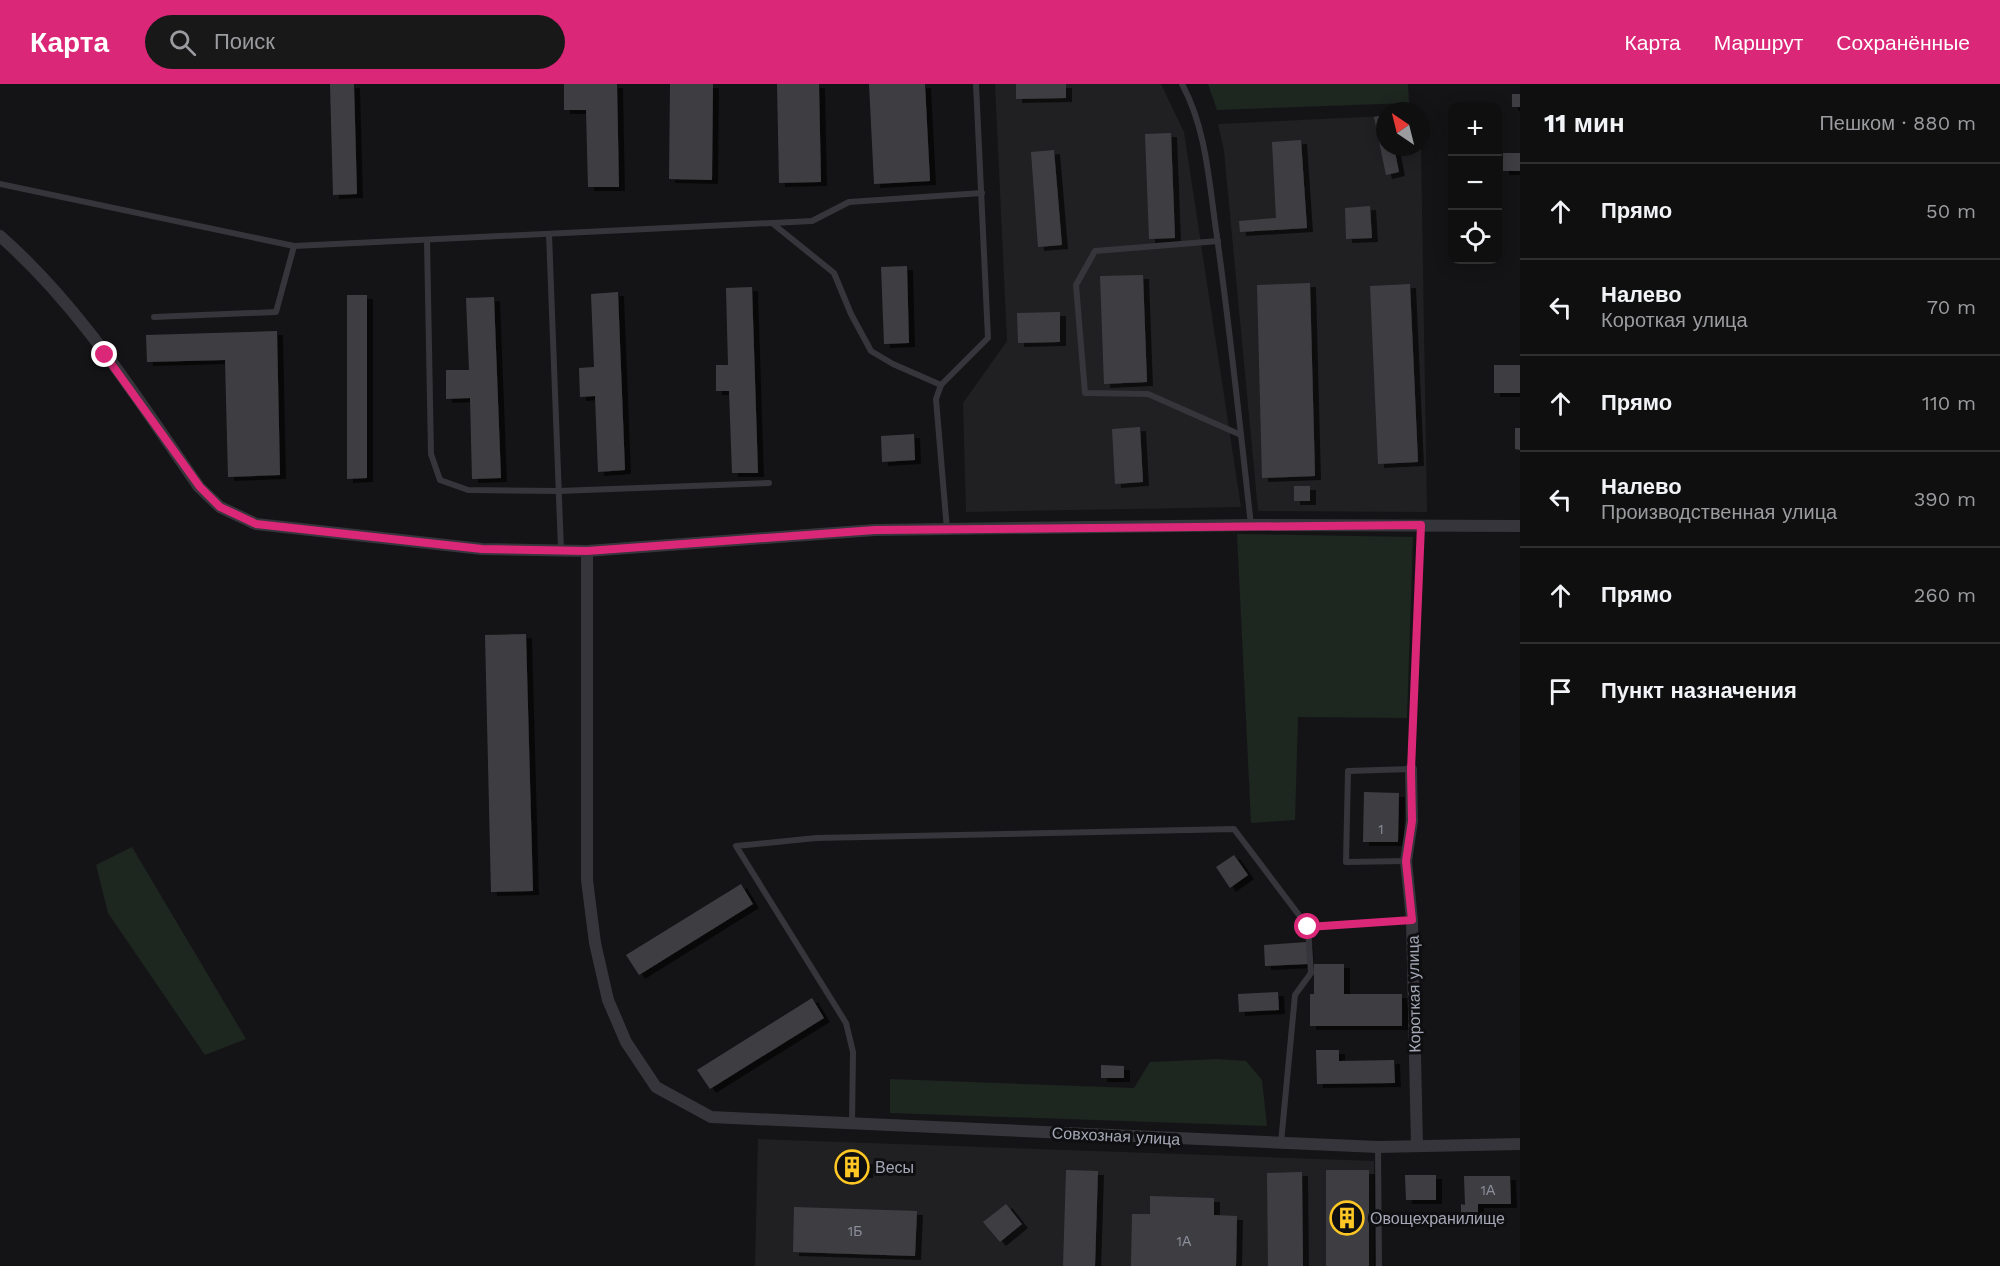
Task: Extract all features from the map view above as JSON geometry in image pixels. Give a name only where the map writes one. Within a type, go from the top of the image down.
[{"type":"street","points":[[0,236],[30,263],[67,304],[200,487],[220,507],[256,524],[482,549],[587,551],[875,530],[1251,525],[1520,526]]},
{"type":"street","name":"Совхозная улица","points":[[587,551],[587,880],[595,943],[608,1000],[626,1042],[656,1087],[711,1117],[1378,1147],[1520,1144]]},
{"type":"street","name":"Короткая улица","points":[[1411,770],[1412,821],[1406,861],[1412,920],[1417,1146]]},
{"type":"lane","points":[[947,530],[936,399],[941,385],[988,339],[976,84]]},
{"type":"lane","points":[[1182,84],[1205,150],[1218,241],[1251,525]]},
{"type":"lane","points":[[0,184],[294,246],[812,221],[849,202],[982,193]]},
{"type":"lane","points":[[772,223],[834,273],[851,314],[872,351],[893,364],[941,385]]},
{"type":"lane","points":[[549,234],[561,550]]},
{"type":"lane","points":[[427,240],[431,454],[440,480],[468,490],[559,491],[769,483]]},
{"type":"lane","points":[[1218,241],[1095,251],[1076,285],[1085,393],[1148,394],[1241,435]]},
{"type":"lane","points":[[154,317],[276,312],[294,246]]},
{"type":"lane","points":[[1406,861],[1347,862],[1348,771],[1411,770]]},
{"type":"lane","points":[[852,1124],[853,1052],[846,1023],[736,846],[816,838],[1234,829],[1308,927],[1311,973],[1295,995],[1281,1143]]},
{"type":"lane","points":[[1308,927],[1412,920]]},
{"type":"lane","points":[[1378,1147],[1379,1266]]},
{"type":"path","points":[[1411,770],[1421,525]]},
{"type":"shaded area","points":[[995,84],[1161,84],[1184,132],[1241,507],[966,512],[963,403],[1007,341]]},
{"type":"shaded area","points":[[1208,84],[1408,84],[1409,102],[1217,110]]},
{"type":"shaded area","points":[[1376,116],[1376,156],[1421,156],[1427,512],[1258,511],[1224,151],[1218,124]]},
{"type":"shaded area","points":[[1237,534],[1413,537],[1407,718],[1298,717],[1295,820],[1251,823]]},
{"type":"shaded area","points":[[132,847],[246,1039],[205,1055],[108,913],[96,865]]},
{"type":"shaded area","points":[[1217,1059],[1246,1061],[1262,1080],[1267,1126],[890,1113],[890,1079],[1134,1088],[1150,1062]]},
{"type":"shaded area","points":[[758,1139],[1374,1161],[1374,1266],[755,1266]]},
{"type":"building","points":[[330,84],[354,84],[357,194],[333,195]]},
{"type":"building","points":[[564,84],[617,84],[619,187],[588,187],[586,110],[564,110]]},
{"type":"building","points":[[670,84],[713,84],[712,180],[669,179]]},
{"type":"building","points":[[777,84],[819,84],[821,182],[779,183]]},
{"type":"building","points":[[869,84],[925,84],[930,181],[874,184]]},
{"type":"building","points":[[1016,84],[1066,84],[1066,98],[1016,99]]},
{"type":"building","points":[[1512,94],[1520,94],[1520,107],[1512,107]]},
{"type":"building","points":[[1171,133],[1175,238],[1149,239],[1145,134]]},
{"type":"building","points":[[1301,140],[1307,228],[1240,232],[1239,221],[1276,218],[1272,142]]},
{"type":"building","points":[[1054,150],[1062,245],[1038,247],[1031,152]]},
{"type":"building","points":[[1503,153],[1520,153],[1520,171],[1503,171]]},
{"type":"building","points":[[1382,156],[1396,156],[1399,172],[1386,175]]},
{"type":"building","points":[[1370,206],[1372,238],[1346,239],[1345,208]]},
{"type":"building","points":[[907,266],[909,343],[884,344],[881,267]]},
{"type":"building","points":[[1143,275],[1147,382],[1104,384],[1100,276]]},
{"type":"building","points":[[1310,283],[1315,476],[1262,478],[1257,285]]},
{"type":"building","points":[[1410,284],[1418,462],[1378,464],[1370,286]]},
{"type":"building","points":[[752,287],[758,473],[732,473],[729,391],[716,391],[716,365],[728,365],[726,288]]},
{"type":"building","points":[[618,292],[625,470],[598,472],[595,396],[580,397],[579,368],[594,367],[591,294]]},
{"type":"building","points":[[347,295],[367,295],[367,478],[347,479]]},
{"type":"building","points":[[494,297],[501,478],[472,479],[470,398],[446,399],[446,370],[469,370],[466,298]]},
{"type":"building","points":[[1060,312],[1060,342],[1018,343],[1017,313]]},
{"type":"building","points":[[277,331],[280,475],[228,477],[225,360],[147,362],[146,335]]},
{"type":"building","points":[[1494,365],[1520,365],[1520,393],[1494,393]]},
{"type":"building","points":[[1140,427],[1143,482],[1115,484],[1112,429]]},
{"type":"building","points":[[1515,428],[1520,428],[1520,450],[1515,449]]},
{"type":"building","points":[[914,434],[915,460],[882,462],[881,436]]},
{"type":"building","points":[[1294,486],[1310,486],[1310,501],[1294,501]]},
{"type":"building","points":[[526,634],[533,891],[491,892],[485,635]]},
{"type":"building","points":[[1364,792],[1399,793],[1398,842],[1363,842]]},
{"type":"building","points":[[1234,855],[1248,875],[1230,888],[1216,867]]},
{"type":"building","points":[[741,884],[753,904],[639,975],[626,955]]},
{"type":"building","points":[[1307,942],[1308,964],[1265,966],[1264,945]]},
{"type":"building","points":[[1314,964],[1344,964],[1344,994],[1402,994],[1402,1026],[1310,1026],[1310,994],[1314,994]]},
{"type":"building","points":[[1278,992],[1279,1010],[1239,1012],[1238,994]]},
{"type":"building","points":[[812,998],[824,1018],[710,1089],[697,1070]]},
{"type":"building","points":[[1316,1050],[1339,1050],[1339,1061],[1394,1060],[1395,1083],[1317,1084]]},
{"type":"building","points":[[1101,1065],[1124,1066],[1124,1078],[1101,1078]]},
{"type":"building","name":"Весы","points":[[836,1160],[867,1160],[867,1174],[837,1174]]},
{"type":"building","points":[[1066,1170],[1098,1171],[1095,1266],[1063,1266]]},
{"type":"building","name":"Овощехранилище","points":[[1326,1170],[1369,1170],[1369,1266],[1326,1266]]},
{"type":"building","points":[[1302,1172],[1303,1266],[1268,1266],[1267,1173]]},
{"type":"building","points":[[1405,1175],[1436,1175],[1436,1200],[1406,1200]]},
{"type":"building","points":[[1464,1176],[1510,1176],[1511,1204],[1478,1204],[1478,1219],[1461,1219],[1461,1204],[1465,1205]]},
{"type":"building","points":[[1150,1196],[1214,1198],[1214,1215],[1237,1216],[1236,1266],[1131,1266],[1132,1214],[1150,1214]]},
{"type":"building","points":[[1006,1204],[1022,1224],[1000,1242],[983,1222]]},
{"type":"building","points":[[794,1207],[917,1211],[915,1256],[793,1252]]},
{"type":"place","name":"Весы","points":[[852,1167]]},
{"type":"place","name":"Овощехранилище","points":[[1347,1218]]},
{"type":"route","points":[[105,355],[200,487],[220,507],[256,524],[482,549],[587,551],[875,530],[1421,525],[1411,770],[1412,821],[1406,861],[1412,920],[1308,927]]}]
